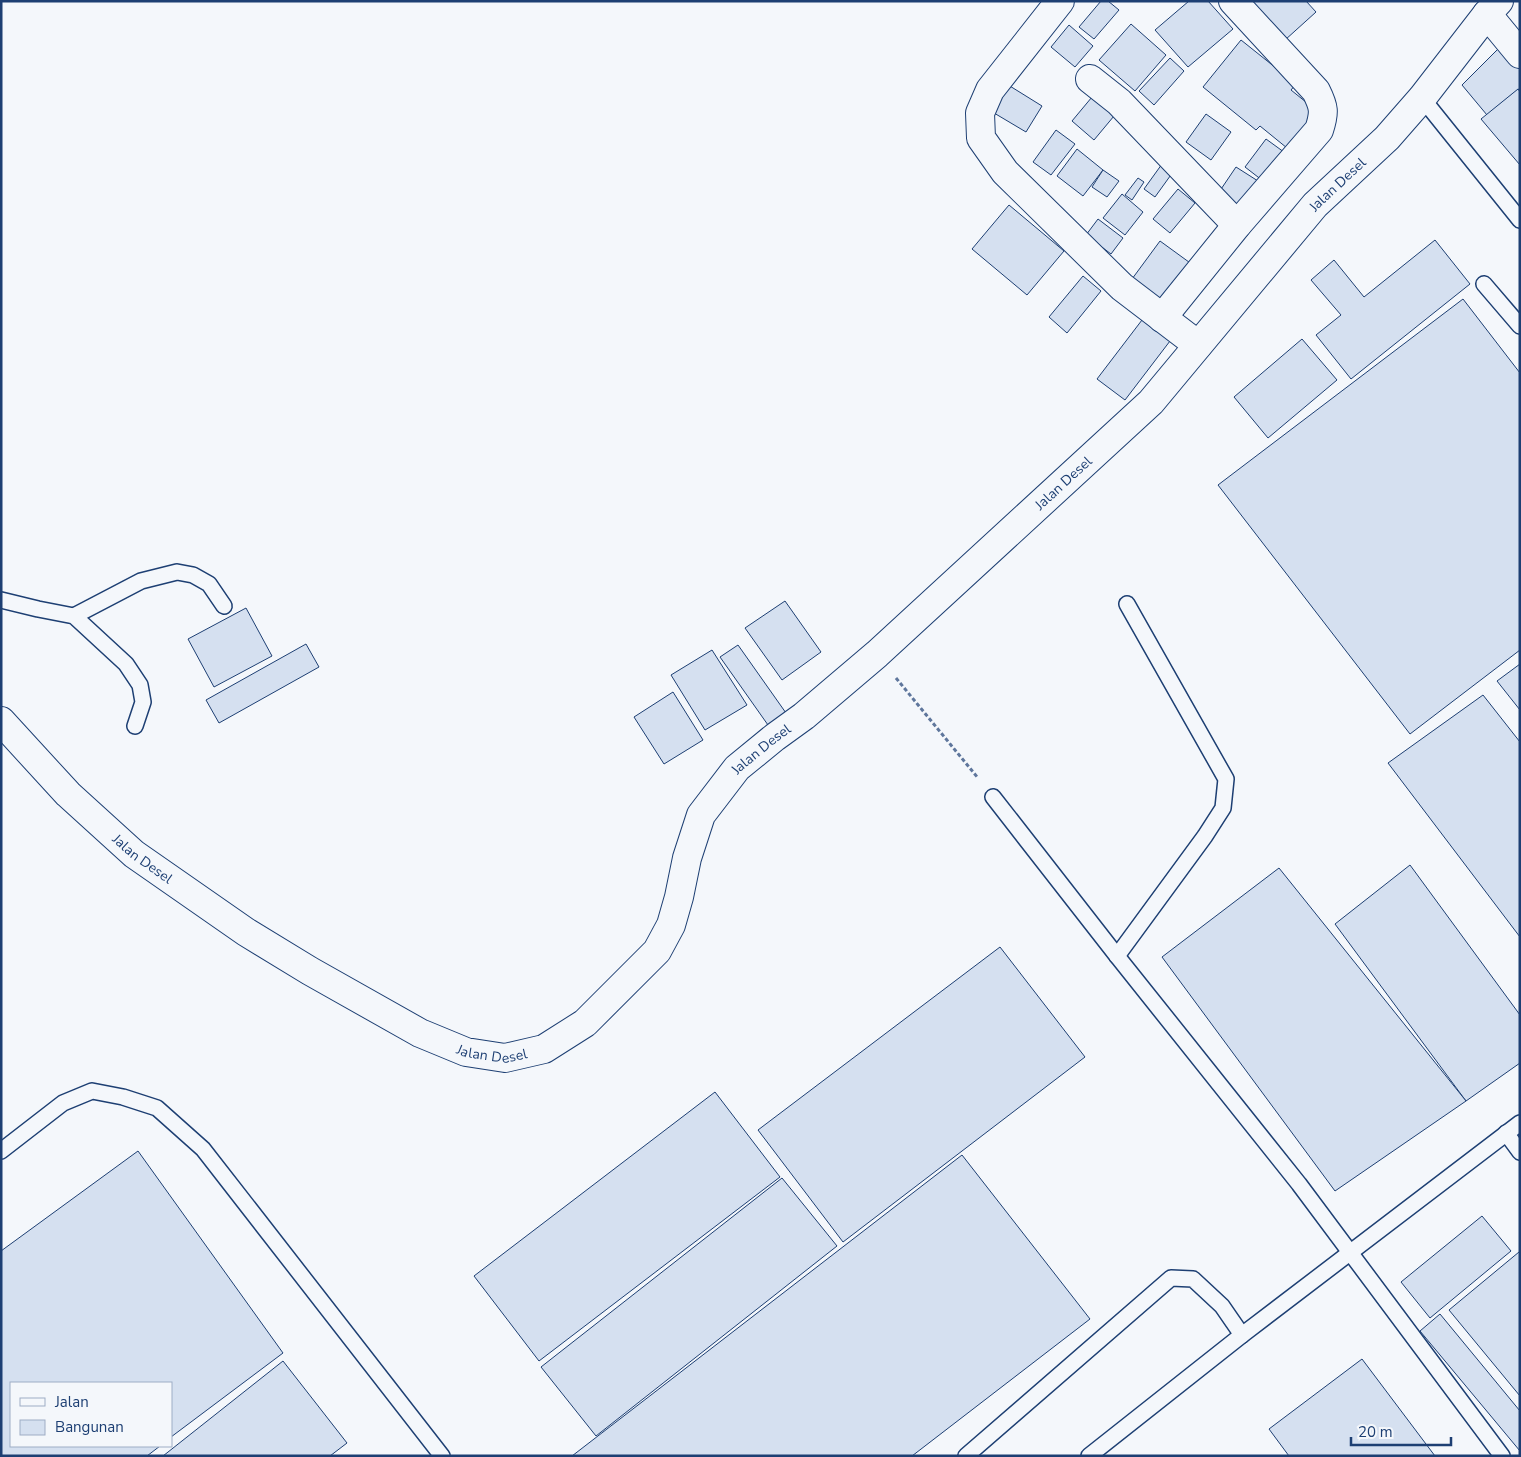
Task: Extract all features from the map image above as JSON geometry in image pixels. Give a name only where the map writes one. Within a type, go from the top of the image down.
[{"type":"street","points":[[1060,1],[990,90],[980,113],[981,138],[1005,172],[1122,287],[1198,345]]},
{"type":"street","points":[[1162,318],[1237,225],[1319,130],[1323,118],[1323,105],[1316,91],[1233,1]]},
{"type":"street","points":[[1493,8],[1520,54]]},
{"type":"street","name":"Jalan Desel","points":[[1,721],[68,794],[134,854],[246,932],[310,971],[420,1034],[466,1052],[505,1058],[544,1049],[585,1023],[657,951],[671,925],[687,858],[701,815],[737,768],[804,716],[877,654],[1151,402],[1315,205],[1386,138],[1422,98],[1493,8]]},
{"type":"street","points":[[1090,79],[1119,102],[1237,225]]},
{"type":"lane","points":[[1422,98],[1520,220]]},
{"type":"lane","points":[[1484,284],[1520,326]]},
{"type":"lane","points":[[74,616],[141,581],[177,572],[193,575],[209,584],[224,606]]},
{"type":"lane","points":[[1,600],[38,610],[74,616],[126,664],[140,685],[143,702],[135,726]]},
{"type":"lane","points":[[1117,956],[1205,836],[1223,808],[1226,779],[1127,604]]},
{"type":"lane","points":[[993,797],[1299,1184],[1502,1456]]},
{"type":"lane","points":[[1,1151],[63,1103],[92,1091],[123,1097],[158,1108],[203,1150],[442,1456]]},
{"type":"lane","points":[[1090,1456],[1242,1335],[1520,1123]]},
{"type":"lane","points":[[1506,1133],[1520,1152]]},
{"type":"lane","points":[[966,1456],[1172,1278],[1193,1279],[1222,1306],[1242,1335]]},
{"type":"path","points":[[877,654],[993,797]]},
{"type":"building","points":[[1101,1],[1108,1],[1119,10],[1094,39],[1079,27]]},
{"type":"building","points":[[1189,1],[1208,1],[1233,29],[1188,67],[1155,30]]},
{"type":"building","points":[[1250,1],[1306,1],[1316,12],[1285,40]]},
{"type":"building","points":[[1131,24],[1166,55],[1135,91],[1099,60]]},
{"type":"building","points":[[1069,25],[1093,46],[1075,67],[1051,47]]},
{"type":"building","points":[[1241,40],[1296,84],[1291,90],[1317,111],[1287,148],[1260,126],[1256,130],[1203,87]]},
{"type":"building","points":[[1501,46],[1520,69],[1520,88],[1487,115],[1462,85]]},
{"type":"building","points":[[1170,58],[1184,71],[1154,105],[1139,91]]},
{"type":"building","points":[[1005,83],[1042,106],[1026,132],[989,110]]},
{"type":"building","points":[[1518,89],[1520,92],[1520,165],[1481,119]]},
{"type":"building","points":[[1097,91],[1119,110],[1094,140],[1072,121]]},
{"type":"building","points":[[1206,114],[1231,132],[1211,160],[1186,142]]},
{"type":"building","points":[[1056,130],[1075,144],[1051,175],[1033,162]]},
{"type":"building","points":[[1266,139],[1288,155],[1267,184],[1245,167]]},
{"type":"building","points":[[1077,149],[1103,170],[1083,196],[1057,176]]},
{"type":"building","points":[[1162,164],[1173,172],[1155,197],[1144,189]]},
{"type":"building","points":[[1236,167],[1258,181],[1237,213],[1215,198]]},
{"type":"building","points":[[1103,170],[1119,181],[1107,197],[1092,187]]},
{"type":"building","points":[[1138,178],[1144,182],[1132,200],[1125,195]]},
{"type":"building","points":[[1178,189],[1195,203],[1170,233],[1153,219]]},
{"type":"building","points":[[1122,194],[1143,212],[1125,235],[1103,218]]},
{"type":"building","points":[[1009,205],[1064,251],[1027,295],[972,249]]},
{"type":"building","points":[[1098,219],[1123,238],[1111,254],[1086,235]]},
{"type":"building","points":[[1435,240],[1470,284],[1351,379],[1316,335],[1341,315],[1311,280],[1334,260],[1364,297]]},
{"type":"building","points":[[1160,241],[1193,265],[1166,303],[1132,279]]},
{"type":"building","points":[[1083,276],[1101,291],[1067,333],[1049,317]]},
{"type":"building","points":[[1463,299],[1520,373],[1520,650],[1410,734],[1218,485]]},
{"type":"building","points":[[1142,320],[1170,341],[1125,400],[1097,379]]},
{"type":"building","points":[[1302,339],[1337,380],[1268,438],[1234,397]]},
{"type":"building","points":[[785,601],[821,652],[782,680],[745,628]]},
{"type":"building","points":[[246,608],[272,656],[214,687],[188,639]]},
{"type":"building","points":[[306,644],[319,667],[219,723],[206,700]]},
{"type":"building","points":[[738,645],[786,713],[768,725],[720,657]]},
{"type":"building","points":[[712,650],[747,705],[705,730],[671,675]]},
{"type":"building","points":[[1520,664],[1520,710],[1497,681]]},
{"type":"building","points":[[673,692],[703,740],[664,764],[634,717]]},
{"type":"building","points":[[1483,695],[1520,742],[1520,937],[1388,763]]},
{"type":"building","points":[[1410,865],[1520,1015],[1520,1063],[1466,1101],[1335,924]]},
{"type":"building","points":[[1279,868],[1466,1101],[1335,1191],[1162,957]]},
{"type":"building","points":[[1000,947],[1085,1057],[843,1242],[758,1130]]},
{"type":"building","points":[[715,1092],[780,1177],[539,1361],[474,1276]]},
{"type":"building","points":[[138,1151],[283,1353],[172,1436],[172,1382],[10,1382],[10,1447],[159,1447],[147,1456],[1,1456],[1,1251]]},
{"type":"building","points":[[962,1155],[1090,1319],[912,1456],[572,1456]]},
{"type":"building","points":[[782,1178],[837,1246],[596,1436],[541,1367]]},
{"type":"building","points":[[1482,1216],[1511,1251],[1430,1318],[1401,1282]]},
{"type":"building","points":[[1520,1253],[1520,1396],[1449,1310]]},
{"type":"building","points":[[1440,1314],[1520,1411],[1520,1451],[1420,1331]]},
{"type":"building","points":[[1362,1359],[1435,1456],[1289,1456],[1269,1429]]},
{"type":"building","points":[[283,1361],[347,1443],[330,1456],[163,1456]]}]
